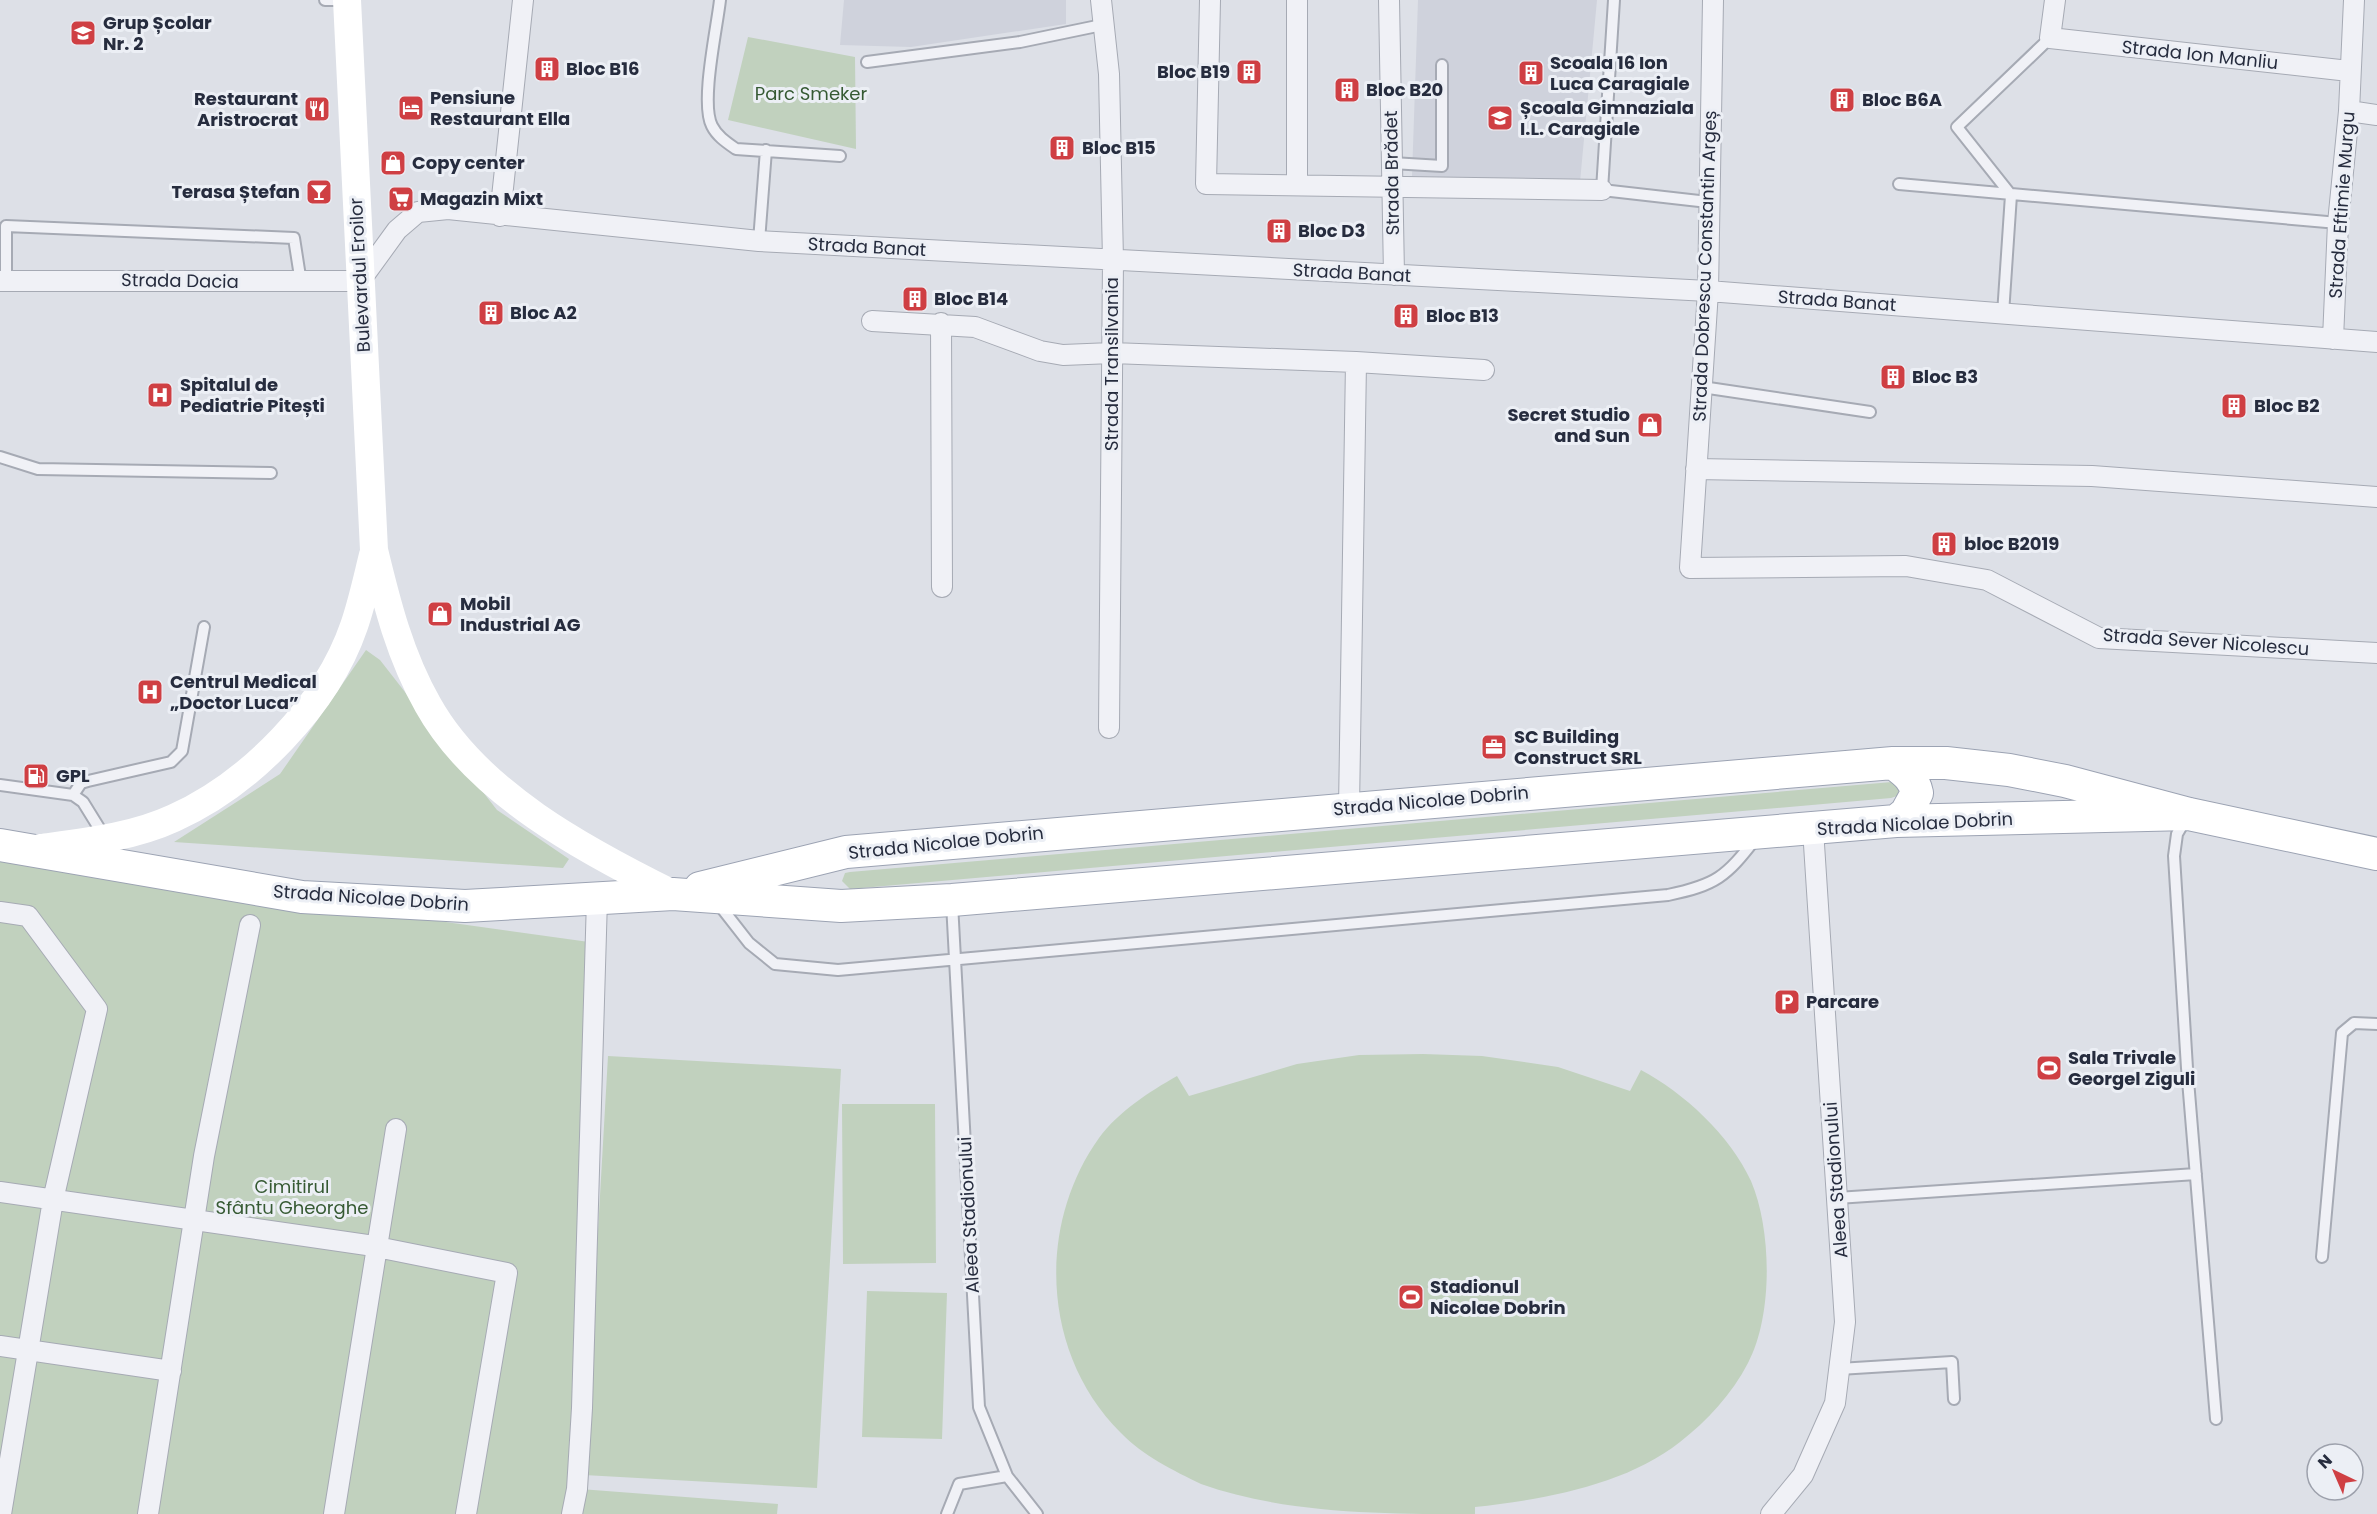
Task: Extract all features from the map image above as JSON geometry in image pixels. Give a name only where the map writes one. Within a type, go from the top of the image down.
[{"type":"main road","name":"Strada Nicolae Dobrin","points":[[673,894],[846,852],[1893,763],[1946,763],[2009,770],[2065,781],[2188,814],[2377,854]]},
{"type":"main road","points":[[1893,763],[1908,774],[1915,783],[1917,793],[1906,813],[1896,821]]},
{"type":"main road","name":"Strada Nicolae Dobrin","points":[[15,848],[302,897],[465,906],[673,894],[841,906],[952,900],[1896,821],[2188,814]]},
{"type":"main road","points":[[841,906],[832,891],[831,871],[846,852]]},
{"type":"street","name":"Bulevardul Eroilor","points":[[346,0],[374,550],[390,616],[409,667],[429,707],[463,754],[509,795],[569,838],[614,866],[673,894]]},
{"type":"street","points":[[500,216],[523,0]]},
{"type":"street","name":"Strada Transilvania","points":[[1101,0],[1109,74],[1113,260],[1109,728]]},
{"type":"street","points":[[1210,0],[1206,184],[1602,190]]},
{"type":"street","points":[[1297,0],[1297,185]]},
{"type":"street","name":"Strada Brădet","points":[[1389,0],[1394,275]]},
{"type":"street","name":"Strada Dobrescu Constantin Argeș","points":[[1690,568],[1708,291],[1713,0]]},
{"type":"street","points":[[2050,39],[2055,0]]},
{"type":"street","name":"Strada Eftimie Murgu","points":[[2333,339],[2338,223],[2349,111],[2354,0]]},
{"type":"street","name":"Strada Ion Manliu","points":[[2050,39],[2349,71]]},
{"type":"street","points":[[2349,111],[2377,115]]},
{"type":"street","name":"Strada Banat","points":[[360,280],[397,230],[418,212],[448,209],[759,241],[1708,291],[2377,342]]},
{"type":"street","name":"Strada Dacia","points":[[3,280],[301,283],[360,280]]},
{"type":"street","points":[[872,321],[941,323],[975,327],[1040,351],[1063,355],[1112,353],[1356,362],[1484,370]]},
{"type":"street","points":[[941,323],[942,587]]},
{"type":"street","points":[[1348,808],[1356,362]]},
{"type":"street","points":[[1696,469],[2092,476],[2377,497]]},
{"type":"street","name":"Bulevardul Eroilor","points":[[15,848],[106,839],[174,818],[232,784],[280,742],[315,698],[349,636],[374,550]]},
{"type":"street","name":"Strada Sever Nicolescu","points":[[1690,568],[1906,566],[1987,579],[2099,638],[2377,652]]},
{"type":"street","name":"Aleea Stadionului","points":[[1771,1514],[1803,1475],[1835,1403],[1845,1322],[1813,829]]},
{"type":"street","points":[[572,1514],[577,1489],[582,1418],[597,899]]},
{"type":"street","points":[[0,912],[27,916],[96,1009],[53,1200],[26,1350],[2,1514]]},
{"type":"street","points":[[148,1514],[204,1156],[250,925]]},
{"type":"street","points":[[334,1514],[396,1130]]},
{"type":"street","points":[[0,1192],[378,1247],[507,1273],[466,1514]]},
{"type":"street","points":[[0,1346],[171,1371]]},
{"type":"lane","points":[[326,0],[346,0]]},
{"type":"lane","points":[[720,0],[706,110],[712,127],[722,139],[736,148],[840,156]]},
{"type":"lane","points":[[1614,0],[1602,190],[1708,202]]},
{"type":"lane","points":[[867,62],[1020,42],[1102,25]]},
{"type":"lane","points":[[2003,314],[2011,195],[1958,127],[2050,39]]},
{"type":"lane","points":[[1392,163],[1442,166],[1442,65]]},
{"type":"lane","points":[[759,241],[766,150]]},
{"type":"lane","points":[[1899,184],[2338,223]]},
{"type":"lane","points":[[3,280],[6,226],[294,238],[301,283]]},
{"type":"lane","points":[[1702,387],[1870,412]]},
{"type":"lane","points":[[0,457],[38,469],[271,473]]},
{"type":"lane","points":[[73,795],[81,783],[88,780],[171,762],[177,758],[182,751],[204,627]]},
{"type":"lane","points":[[0,785],[73,795],[82,802],[106,839]]},
{"type":"lane","points":[[2188,814],[2177,834],[2174,856],[2216,1419]]},
{"type":"lane","points":[[713,898],[749,943],[775,964],[838,970],[1668,895],[1704,888],[1731,870],[1760,833]]},
{"type":"lane","name":"Aleea Stadionului","points":[[952,900],[979,1407],[1007,1476],[1037,1514]]},
{"type":"lane","points":[[2322,1257],[2342,1033],[2354,1023],[2377,1024]]},
{"type":"lane","points":[[1837,1198],[2196,1174]]},
{"type":"lane","points":[[1839,1369],[1952,1362],[1954,1399]]},
{"type":"lane","points":[[947,1514],[959,1484],[1007,1476]]},
{"type":"shaded area","points":[[844,0],[1066,0],[1066,24],[911,47],[840,45]]},
{"type":"shaded area","name":"Școala Gimnaziala I.L. Caragiale","points":[[1418,0],[1597,0],[1580,182],[1412,176]]},
{"type":"green space","name":"Parc Smeker","points":[[748,37],[855,57],[856,149],[728,120]]},
{"type":"green space","points":[[366,650],[380,660],[497,810],[569,859],[563,868],[174,842],[280,774]]},
{"type":"green space","points":[[1892,782],[1898,784],[1900,790],[1897,796],[1891,798],[850,889],[842,881],[845,873],[850,872]]},
{"type":"green space","name":"Cimitirul Sfântu Gheorghe","points":[[0,860],[589,942],[580,1489],[778,1504],[777,1514],[0,1514]]},
{"type":"green space","name":"Stadionul Nicolae Dobrin","points":[[1359,1055],[1482,1056],[1558,1067],[1630,1091],[1641,1070],[1657,1079],[1704,1117],[1731,1147],[1751,1181],[1758,1201],[1766,1248],[1767,1273],[1762,1322],[1748,1363],[1734,1385],[1718,1406],[1690,1434],[1658,1457],[1635,1469],[1609,1480],[1555,1495],[1475,1507],[1475,1514],[1406,1514],[1336,1510],[1267,1501],[1201,1484],[1148,1455],[1121,1433],[1095,1402],[1075,1366],[1063,1329],[1057,1289],[1057,1249],[1065,1210],[1079,1173],[1099,1138],[1125,1111],[1177,1076],[1189,1096],[1297,1064]]},
{"type":"green space","points":[[608,1056],[841,1069],[817,1488],[584,1475]]},
{"type":"green space","points":[[842,1104],[935,1104],[936,1263],[843,1264]]},
{"type":"green space","points":[[867,1291],[947,1293],[942,1439],[862,1437]]},
{"type":"place","name":"Grup Școlar Nr. 2","points":[[83,33]]},
{"type":"place","name":"Bloc B16","points":[[547,69]]},
{"type":"place","name":"Bloc B19","points":[[1249,72]]},
{"type":"place","name":"Scoala 16 Ion Luca Caragiale","points":[[1531,73]]},
{"type":"place","name":"Bloc B20","points":[[1347,90]]},
{"type":"place","name":"Bloc B6A","points":[[1842,100]]},
{"type":"place","name":"Pensiune Restaurant Ella","points":[[411,108]]},
{"type":"place","name":"Restaurant Aristrocrat","points":[[317,109]]},
{"type":"place","name":"Școala Gimnaziala I.L. Caragiale","points":[[1500,118]]},
{"type":"place","name":"Bloc B15","points":[[1062,148]]},
{"type":"place","name":"Copy center","points":[[393,163]]},
{"type":"place","name":"Terasa Ștefan","points":[[319,192]]},
{"type":"place","name":"Magazin Mixt","points":[[401,199]]},
{"type":"place","name":"Bloc D3","points":[[1279,231]]},
{"type":"place","name":"Bloc B14","points":[[915,299]]},
{"type":"place","name":"Bloc A2","points":[[491,313]]},
{"type":"place","name":"Bloc B13","points":[[1406,316]]},
{"type":"place","name":"Bloc B3","points":[[1893,377]]},
{"type":"place","name":"Spitalul de Pediatrie Pitești","points":[[160,395]]},
{"type":"place","name":"Bloc B2","points":[[2234,406]]},
{"type":"place","name":"Secret Studio and Sun","points":[[1650,425]]},
{"type":"place","name":"bloc B2019","points":[[1944,544]]},
{"type":"place","name":"Mobil Industrial AG","points":[[440,614]]},
{"type":"place","name":"Centrul Medical „Doctor Luca”","points":[[150,692]]},
{"type":"place","name":"SC Building Construct SRL","points":[[1494,747]]},
{"type":"place","name":"GPL","points":[[36,776]]},
{"type":"place","name":"Parcare","points":[[1787,1002]]},
{"type":"place","name":"Sala Trivale Georgel Ziguli","points":[[2049,1068]]},
{"type":"place","name":"Stadionul Nicolae Dobrin","points":[[1411,1297]]}]
